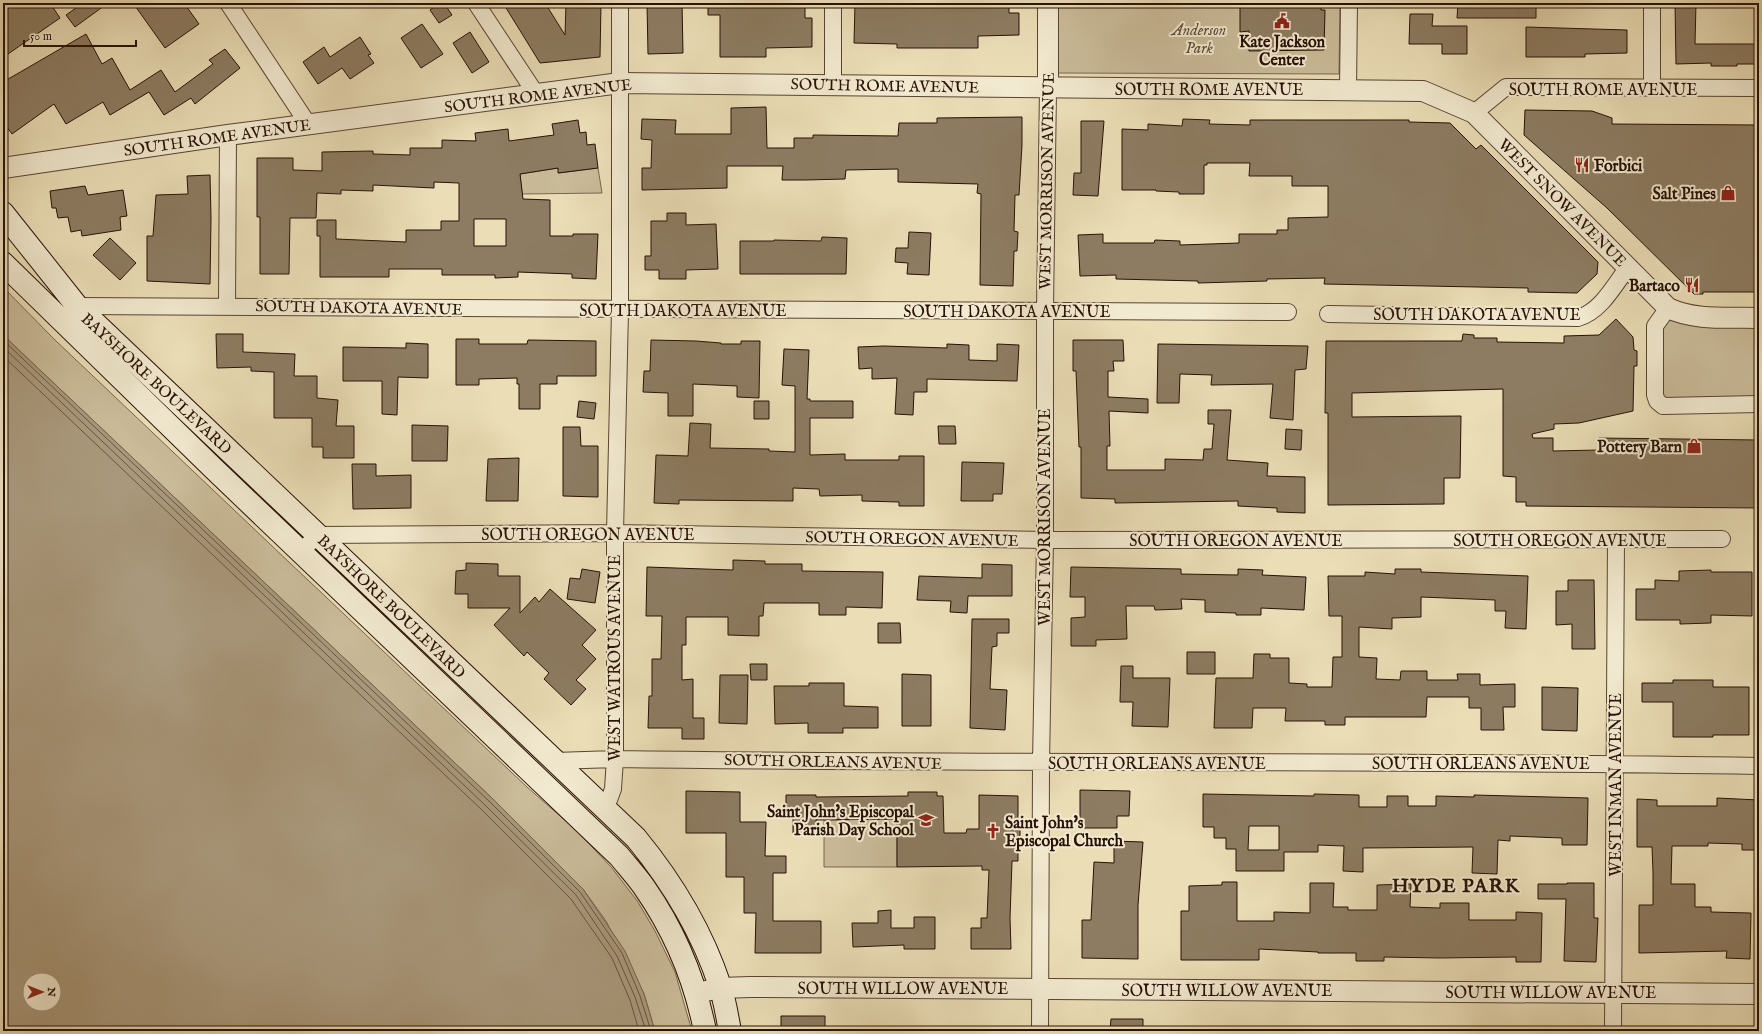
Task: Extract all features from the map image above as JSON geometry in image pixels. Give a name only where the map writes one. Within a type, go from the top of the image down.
[{"type":"main road","name":"BAYSHORE BOULEVARD","points":[[3,213],[77,306],[636,838],[657,863],[697,928],[720,988],[730,1031]]},
{"type":"main road","name":"BAYSHORE BOULEVARD","points":[[3,263],[300,552],[619,856],[644,887],[665,921],[683,957],[696,993],[705,1031]]},
{"type":"street","points":[[228,3],[308,124]]},
{"type":"street","points":[[476,3],[536,94]]},
{"type":"street","name":"WEST WATROUS AVENUE","points":[[606,808],[613,789],[615,759],[615,533],[620,310],[620,3]]},
{"type":"street","points":[[833,3],[833,84]]},
{"type":"street","name":"WEST MORRISON AVENUE","points":[[1040,1031],[1040,763],[1045,540],[1045,310],[1048,3]]},
{"type":"street","points":[[1348,3],[1348,90]]},
{"type":"street","points":[[1652,3],[1652,88]]},
{"type":"street","name":"SOUTH ROME AVENUE","points":[[3,168],[228,135],[620,83],[1423,91],[1474,113],[1506,87],[1759,88]]},
{"type":"street","name":"WEST SNOW AVENUE","points":[[1474,113],[1668,308]]},
{"type":"street","points":[[227,306],[228,135]]},
{"type":"street","name":"SOUTH DAKOTA AVENUE","points":[[1328,314],[1578,318],[1588,315],[1600,305],[1628,267]]},
{"type":"street","name":"SOUTH DAKOTA AVENUE","points":[[77,306],[620,310],[1045,310],[1288,312]]},
{"type":"street","points":[[1759,318],[1697,317],[1681,314],[1668,308],[1655,326],[1655,395],[1657,400],[1663,406],[1759,404]]},
{"type":"street","name":"SOUTH OREGON AVENUE","points":[[318,535],[615,533],[1045,540],[1722,539]]},
{"type":"street","points":[[300,552],[318,535]]},
{"type":"street","name":"WEST INMAN AVENUE","points":[[1613,1031],[1616,540]]},
{"type":"street","name":"SOUTH ORLEANS AVENUE","points":[[555,761],[615,759],[1040,763],[1615,764],[1759,766]]},
{"type":"street","name":"SOUTH WILLOW AVENUE","points":[[696,993],[720,988],[1040,988],[1759,994]]},
{"type":"green space","name":"Anderson Park","points":[[1058,3],[1340,3],[1339,74],[1058,73]]},
{"type":"green space","points":[[558,168],[559,173],[598,168],[602,193],[522,194],[520,174]]},
{"type":"green space","points":[[3,287],[54,339],[291,564],[527,787],[576,830],[612,868],[638,902],[655,931],[675,972],[692,1031],[655,1031],[644,994],[606,921],[583,889],[494,800],[3,335]]},
{"type":"green space","points":[[1669,313],[1759,325],[1759,402],[1660,398],[1656,324]]},
{"type":"green space","points":[[897,819],[897,867],[824,867],[824,820]]},
{"type":"water","points":[[3,335],[494,800],[583,889],[625,951],[644,994],[655,1031],[3,1031]]},
{"type":"building","points":[[3,3],[50,3],[60,18],[8,54],[3,46]]},
{"type":"building","points":[[83,3],[108,3],[75,27],[66,15]]},
{"type":"building","points":[[133,3],[184,3],[199,24],[165,48]]},
{"type":"building","points":[[439,3],[444,3],[452,15],[439,23],[430,10]]},
{"type":"building","points":[[503,3],[545,3],[565,35],[566,3],[601,3],[600,57],[540,63]]},
{"type":"building","points":[[647,3],[682,3],[683,53],[648,54]]},
{"type":"building","points":[[708,3],[805,3],[805,18],[812,18],[812,47],[766,48],[766,57],[720,57],[720,15],[708,15]]},
{"type":"building","points":[[855,3],[1009,3],[1009,13],[1019,13],[1019,35],[978,36],[978,48],[897,48],[897,44],[854,43]]},
{"type":"building","name":"Kate Jackson Center","points":[[1248,3],[1321,3],[1321,10],[1325,10],[1324,50],[1249,51],[1249,31],[1240,32],[1240,6],[1248,6]]},
{"type":"building","points":[[1458,3],[1536,3],[1536,18],[1457,18]]},
{"type":"building","points":[[1675,3],[1696,3],[1695,44],[1759,44],[1759,64],[1711,66],[1711,63],[1676,64]]},
{"type":"building","points":[[1410,14],[1433,14],[1432,26],[1467,26],[1467,54],[1442,54],[1442,44],[1409,44]]},
{"type":"building","points":[[422,24],[443,54],[421,68],[401,38]]},
{"type":"building","points":[[1526,27],[1627,30],[1627,53],[1585,54],[1585,57],[1526,57]]},
{"type":"building","points":[[470,32],[489,62],[472,73],[453,43]]},
{"type":"building","points":[[86,34],[102,64],[112,58],[130,90],[161,70],[175,92],[213,64],[209,60],[225,49],[240,68],[195,104],[191,98],[164,115],[149,92],[110,115],[103,102],[66,124],[54,104],[12,134],[3,122],[3,82]]},
{"type":"building","points":[[360,37],[371,54],[368,55],[374,63],[350,79],[342,68],[318,84],[303,62],[324,47],[330,57]]},
{"type":"building","points":[[766,107],[767,148],[794,148],[794,138],[813,138],[813,135],[898,136],[899,123],[937,123],[937,118],[1022,117],[1019,195],[1015,195],[1014,231],[1018,232],[1017,251],[1014,251],[1013,286],[980,285],[981,194],[977,193],[978,184],[898,182],[898,169],[846,170],[845,179],[782,180],[783,166],[727,166],[727,188],[642,190],[642,168],[651,168],[652,140],[641,139],[642,119],[676,120],[675,134],[731,134],[731,108]]},
{"type":"building","points":[[1525,110],[1592,111],[1612,118],[1612,124],[1759,125],[1759,292],[1703,292],[1703,294],[1694,294],[1607,208],[1524,135]]},
{"type":"building","points":[[1183,119],[1210,120],[1209,124],[1250,125],[1250,120],[1409,120],[1409,122],[1450,123],[1476,149],[1481,145],[1598,262],[1597,274],[1577,293],[1528,292],[1528,288],[1324,284],[1325,278],[1267,279],[1267,281],[1198,283],[1198,281],[1116,279],[1116,275],[1080,276],[1078,235],[1103,234],[1103,243],[1154,243],[1155,240],[1180,241],[1180,245],[1239,243],[1239,234],[1277,234],[1277,230],[1288,230],[1288,218],[1328,217],[1328,186],[1292,186],[1292,176],[1249,176],[1250,163],[1207,163],[1207,165],[1204,165],[1204,194],[1179,194],[1179,192],[1156,190],[1122,190],[1122,129],[1148,130],[1148,124],[1182,126]]},
{"type":"building","points":[[578,120],[580,133],[586,132],[587,145],[595,144],[598,168],[558,173],[558,168],[520,174],[523,199],[550,200],[550,236],[598,234],[596,279],[572,278],[572,274],[518,272],[518,277],[495,278],[495,275],[442,275],[442,269],[389,269],[389,277],[320,277],[320,236],[317,236],[317,220],[336,220],[336,239],[406,242],[406,230],[441,230],[441,221],[459,221],[459,183],[434,182],[434,188],[373,185],[373,191],[341,190],[341,194],[317,193],[316,218],[290,218],[289,274],[260,274],[260,217],[257,217],[257,158],[293,158],[293,170],[322,171],[322,152],[373,151],[373,154],[410,155],[410,148],[442,148],[442,140],[476,141],[475,133],[508,129],[509,141],[554,135],[552,124]],"holes":[[[474,219],[506,219],[506,246],[474,246]]]},
{"type":"building","points":[[1081,121],[1104,121],[1098,196],[1073,195],[1074,173],[1081,173]]},
{"type":"building","points":[[210,175],[210,284],[147,281],[147,236],[153,236],[156,195],[188,194],[187,176]]},
{"type":"building","points":[[85,186],[88,195],[123,190],[127,216],[120,217],[121,230],[82,236],[81,230],[71,232],[68,217],[58,218],[56,208],[52,208],[50,191]]},
{"type":"building","points":[[667,213],[686,213],[686,225],[716,224],[718,269],[686,270],[686,279],[659,279],[659,270],[645,270],[645,256],[651,256],[651,221],[667,221]]},
{"type":"building","points":[[909,232],[931,233],[929,275],[907,274],[908,263],[895,262],[896,248],[908,248]]},
{"type":"building","points":[[822,237],[847,238],[846,274],[740,274],[740,241],[821,241]]},
{"type":"building","points":[[110,238],[136,263],[120,280],[93,255]]},
{"type":"building","points":[[1616,319],[1633,337],[1634,350],[1637,351],[1637,366],[1634,366],[1633,411],[1579,423],[1554,424],[1554,429],[1532,434],[1533,438],[1553,438],[1553,451],[1599,450],[1599,438],[1759,440],[1759,508],[1526,506],[1526,502],[1516,502],[1516,477],[1503,476],[1503,389],[1352,393],[1352,417],[1461,416],[1460,478],[1444,478],[1444,504],[1328,505],[1328,413],[1325,413],[1326,341],[1462,341],[1463,334],[1474,335],[1474,338],[1497,338],[1497,342],[1564,343],[1564,336],[1599,335]]},
{"type":"building","points":[[216,334],[243,334],[243,352],[295,354],[294,376],[317,376],[317,398],[338,400],[336,426],[354,426],[354,458],[323,458],[323,447],[312,447],[312,418],[274,418],[274,372],[251,371],[251,367],[217,368]]},
{"type":"building","points":[[456,339],[479,339],[479,344],[527,344],[528,340],[596,341],[596,376],[557,376],[557,384],[540,384],[540,409],[519,409],[519,384],[517,384],[517,378],[479,379],[479,385],[456,385]]},
{"type":"building","points":[[651,340],[696,341],[721,344],[741,344],[741,341],[760,341],[759,398],[737,397],[737,386],[693,384],[693,416],[668,416],[668,393],[643,392],[644,371],[650,371]]},
{"type":"building","points":[[1073,340],[1123,340],[1124,361],[1113,361],[1114,371],[1108,371],[1108,397],[1148,399],[1148,413],[1109,411],[1110,446],[1107,446],[1107,470],[1165,470],[1165,459],[1203,460],[1204,449],[1212,449],[1214,424],[1208,424],[1208,410],[1231,410],[1227,460],[1268,463],[1267,476],[1305,477],[1305,513],[1277,512],[1277,508],[1238,506],[1238,501],[1115,503],[1115,499],[1081,498],[1081,447],[1079,447],[1076,371],[1073,371]]},
{"type":"building","points":[[406,343],[428,344],[428,378],[398,377],[397,415],[382,414],[382,381],[343,381],[343,347],[406,348]]},
{"type":"building","points":[[947,344],[969,345],[969,360],[997,361],[997,344],[1019,345],[1017,381],[927,379],[927,392],[914,392],[913,415],[895,414],[897,378],[872,379],[872,368],[859,369],[858,347],[884,346],[947,348]]},
{"type":"building","points":[[1158,344],[1308,346],[1306,369],[1295,370],[1293,420],[1270,418],[1273,384],[1211,385],[1212,375],[1180,374],[1179,403],[1157,403]]},
{"type":"building","points":[[784,349],[809,350],[807,399],[810,399],[810,401],[853,401],[853,418],[810,418],[810,455],[845,454],[845,460],[899,460],[899,456],[924,456],[924,506],[899,506],[899,502],[862,501],[862,495],[820,496],[819,489],[793,488],[793,501],[679,500],[679,504],[654,503],[656,455],[688,456],[690,423],[711,424],[710,448],[769,449],[769,451],[795,452],[795,386],[782,385]]},
{"type":"building","points":[[579,401],[596,403],[594,419],[577,417]]},
{"type":"building","points":[[754,401],[769,401],[769,419],[754,419]]},
{"type":"building","points":[[412,425],[448,426],[447,461],[412,461]]},
{"type":"building","points":[[938,426],[955,426],[956,444],[939,444]]},
{"type":"building","points":[[563,427],[580,427],[581,446],[598,446],[598,497],[563,496]]},
{"type":"building","points":[[1286,429],[1302,430],[1301,450],[1285,449]]},
{"type":"building","points":[[519,458],[518,501],[486,501],[488,459]]},
{"type":"building","points":[[962,462],[1004,463],[1002,494],[993,494],[993,501],[961,501]]},
{"type":"building","points":[[352,464],[376,464],[376,476],[411,475],[411,508],[353,509]]},
{"type":"building","points":[[733,560],[765,561],[765,564],[802,564],[802,571],[883,572],[882,608],[846,607],[846,615],[819,615],[819,603],[764,603],[763,616],[759,616],[759,636],[728,635],[728,617],[686,617],[686,645],[682,645],[682,680],[693,679],[693,718],[704,718],[704,739],[682,739],[682,728],[648,728],[649,696],[652,696],[652,659],[661,659],[662,616],[646,616],[647,567],[733,570]]},
{"type":"building","points":[[466,563],[498,564],[498,576],[520,576],[520,613],[535,597],[539,602],[550,589],[596,630],[582,645],[596,659],[576,680],[586,689],[571,705],[544,679],[549,673],[527,652],[524,656],[494,625],[510,608],[468,608],[468,594],[455,594],[456,571],[466,570]]},
{"type":"building","points":[[982,564],[1012,565],[1012,596],[968,596],[967,613],[950,612],[951,601],[917,600],[919,576],[982,578]]},
{"type":"building","points":[[1071,567],[1181,569],[1181,574],[1238,575],[1238,569],[1263,570],[1262,575],[1306,577],[1304,610],[1261,608],[1261,615],[1236,615],[1236,613],[1205,612],[1205,600],[1181,599],[1182,609],[1155,610],[1154,606],[1126,606],[1127,639],[1096,640],[1096,646],[1071,646],[1071,618],[1085,617],[1085,597],[1070,597]]},
{"type":"building","points":[[582,569],[600,572],[595,603],[567,599],[570,578],[580,579]]},
{"type":"building","points":[[1395,569],[1421,569],[1421,572],[1528,576],[1526,629],[1505,628],[1506,611],[1495,611],[1495,600],[1421,597],[1421,617],[1392,618],[1392,629],[1359,627],[1359,657],[1377,658],[1376,679],[1400,680],[1401,671],[1427,671],[1427,680],[1458,680],[1457,674],[1480,674],[1480,685],[1515,684],[1515,707],[1503,707],[1504,730],[1481,730],[1481,708],[1469,708],[1469,697],[1427,697],[1426,717],[1345,717],[1345,725],[1325,725],[1325,721],[1285,721],[1286,708],[1253,708],[1252,728],[1214,728],[1216,678],[1253,678],[1254,654],[1270,654],[1270,658],[1289,658],[1289,683],[1307,684],[1307,687],[1332,687],[1333,657],[1342,657],[1342,616],[1329,616],[1328,576],[1365,576],[1365,572],[1395,574]]},
{"type":"building","points":[[1711,570],[1711,572],[1752,572],[1752,616],[1711,615],[1711,623],[1680,624],[1680,620],[1636,620],[1636,589],[1655,589],[1655,580],[1679,581],[1679,571]]},
{"type":"building","points":[[1568,580],[1594,580],[1595,649],[1572,649],[1572,624],[1556,625],[1556,591],[1568,591]]},
{"type":"building","points":[[972,619],[1009,619],[1009,633],[997,633],[997,646],[992,647],[990,689],[1007,690],[1005,730],[970,728]]},
{"type":"building","points":[[878,623],[900,623],[901,643],[878,643]]},
{"type":"building","points":[[1187,652],[1215,652],[1215,674],[1187,674]]},
{"type":"building","points":[[750,664],[767,664],[767,680],[751,680]]},
{"type":"building","points":[[1121,666],[1133,666],[1133,678],[1170,678],[1168,727],[1132,726],[1133,702],[1120,702]]},
{"type":"building","points":[[902,674],[931,675],[931,726],[902,726]]},
{"type":"building","points":[[720,675],[748,675],[747,724],[719,723]]},
{"type":"building","points":[[1673,680],[1713,680],[1713,687],[1749,687],[1749,735],[1673,737],[1673,702],[1642,702],[1642,683],[1673,683]]},
{"type":"building","points":[[809,683],[844,683],[844,706],[878,707],[878,728],[843,728],[843,733],[808,733],[808,723],[775,724],[774,686],[809,686]]},
{"type":"building","points":[[1542,687],[1578,688],[1577,731],[1542,730]]},
{"type":"building","points":[[1080,790],[1130,791],[1129,816],[1117,816],[1117,828],[1080,828]]},
{"type":"building","points":[[686,791],[740,792],[740,822],[766,822],[765,856],[786,856],[786,873],[773,873],[773,921],[821,921],[821,953],[755,953],[756,913],[744,913],[744,877],[726,877],[726,833],[686,833]]},
{"type":"building","points":[[908,792],[937,792],[937,796],[943,796],[944,833],[966,833],[967,829],[979,829],[979,795],[1018,796],[1018,829],[1020,829],[1020,848],[1018,848],[1018,861],[1012,861],[1010,918],[1011,949],[971,949],[971,928],[981,928],[981,918],[987,918],[989,870],[982,870],[982,866],[897,867],[897,819],[816,820],[817,833],[793,833],[793,812],[786,812],[786,795],[816,795],[816,797],[908,796]]},
{"type":"building","points":[[1203,794],[1314,796],[1314,794],[1359,795],[1359,807],[1387,807],[1387,796],[1408,796],[1408,806],[1436,806],[1436,796],[1474,797],[1474,795],[1588,798],[1587,845],[1562,845],[1562,838],[1510,836],[1510,841],[1498,840],[1497,874],[1472,873],[1473,847],[1363,848],[1363,872],[1343,871],[1344,846],[1318,845],[1318,852],[1284,852],[1284,871],[1236,871],[1236,849],[1226,849],[1226,838],[1214,838],[1214,827],[1203,827]],"holes":[[[1249,826],[1279,826],[1279,850],[1248,850]]]},
{"type":"building","points":[[1717,798],[1759,800],[1759,850],[1742,850],[1742,844],[1708,843],[1708,846],[1672,846],[1671,884],[1695,884],[1695,907],[1711,907],[1711,912],[1751,913],[1750,959],[1726,958],[1727,951],[1639,953],[1639,905],[1653,905],[1653,872],[1652,847],[1637,847],[1637,799],[1657,800],[1657,806],[1717,806]]},
{"type":"building","points":[[1114,841],[1143,842],[1138,905],[1138,959],[1082,958],[1082,920],[1091,920],[1094,862],[1114,863]]},
{"type":"building","points":[[1222,882],[1237,882],[1237,921],[1274,921],[1274,912],[1310,913],[1310,883],[1334,883],[1333,907],[1348,907],[1348,910],[1377,910],[1377,885],[1411,884],[1410,907],[1440,908],[1440,903],[1469,903],[1469,920],[1516,920],[1516,912],[1542,913],[1541,962],[1516,962],[1516,957],[1384,957],[1384,961],[1356,961],[1356,953],[1318,953],[1259,949],[1259,960],[1181,960],[1181,911],[1189,911],[1189,886],[1222,885]]},
{"type":"building","points":[[1594,883],[1594,918],[1598,918],[1596,962],[1564,961],[1566,899],[1538,899],[1538,884]]},
{"type":"building","points":[[891,910],[891,928],[914,928],[914,917],[935,917],[935,949],[904,949],[904,945],[853,947],[852,923],[878,923],[878,911]]},
{"type":"building","points":[[781,1016],[825,1016],[825,1031],[781,1031]]},
{"type":"building","points":[[1111,1019],[1143,1019],[1143,1031],[1110,1031]]},
{"type":"place","name":"Kate Jackson Center","points":[[1282,21]]},
{"type":"place","name":"Forbici","points":[[1582,165]]},
{"type":"place","name":"Salt Pines","points":[[1728,193]]},
{"type":"place","name":"Bartaco","points":[[1692,285]]},
{"type":"place","name":"Pottery Barn","points":[[1694,446]]},
{"type":"place","name":"Saint John's Episcopal Parish Day School","points":[[926,820]]},
{"type":"place","name":"Saint John's Episcopal Church","points":[[993,831]]},
{"type":"district","name":"HYDE PARK","points":[[1456,885]]}]
